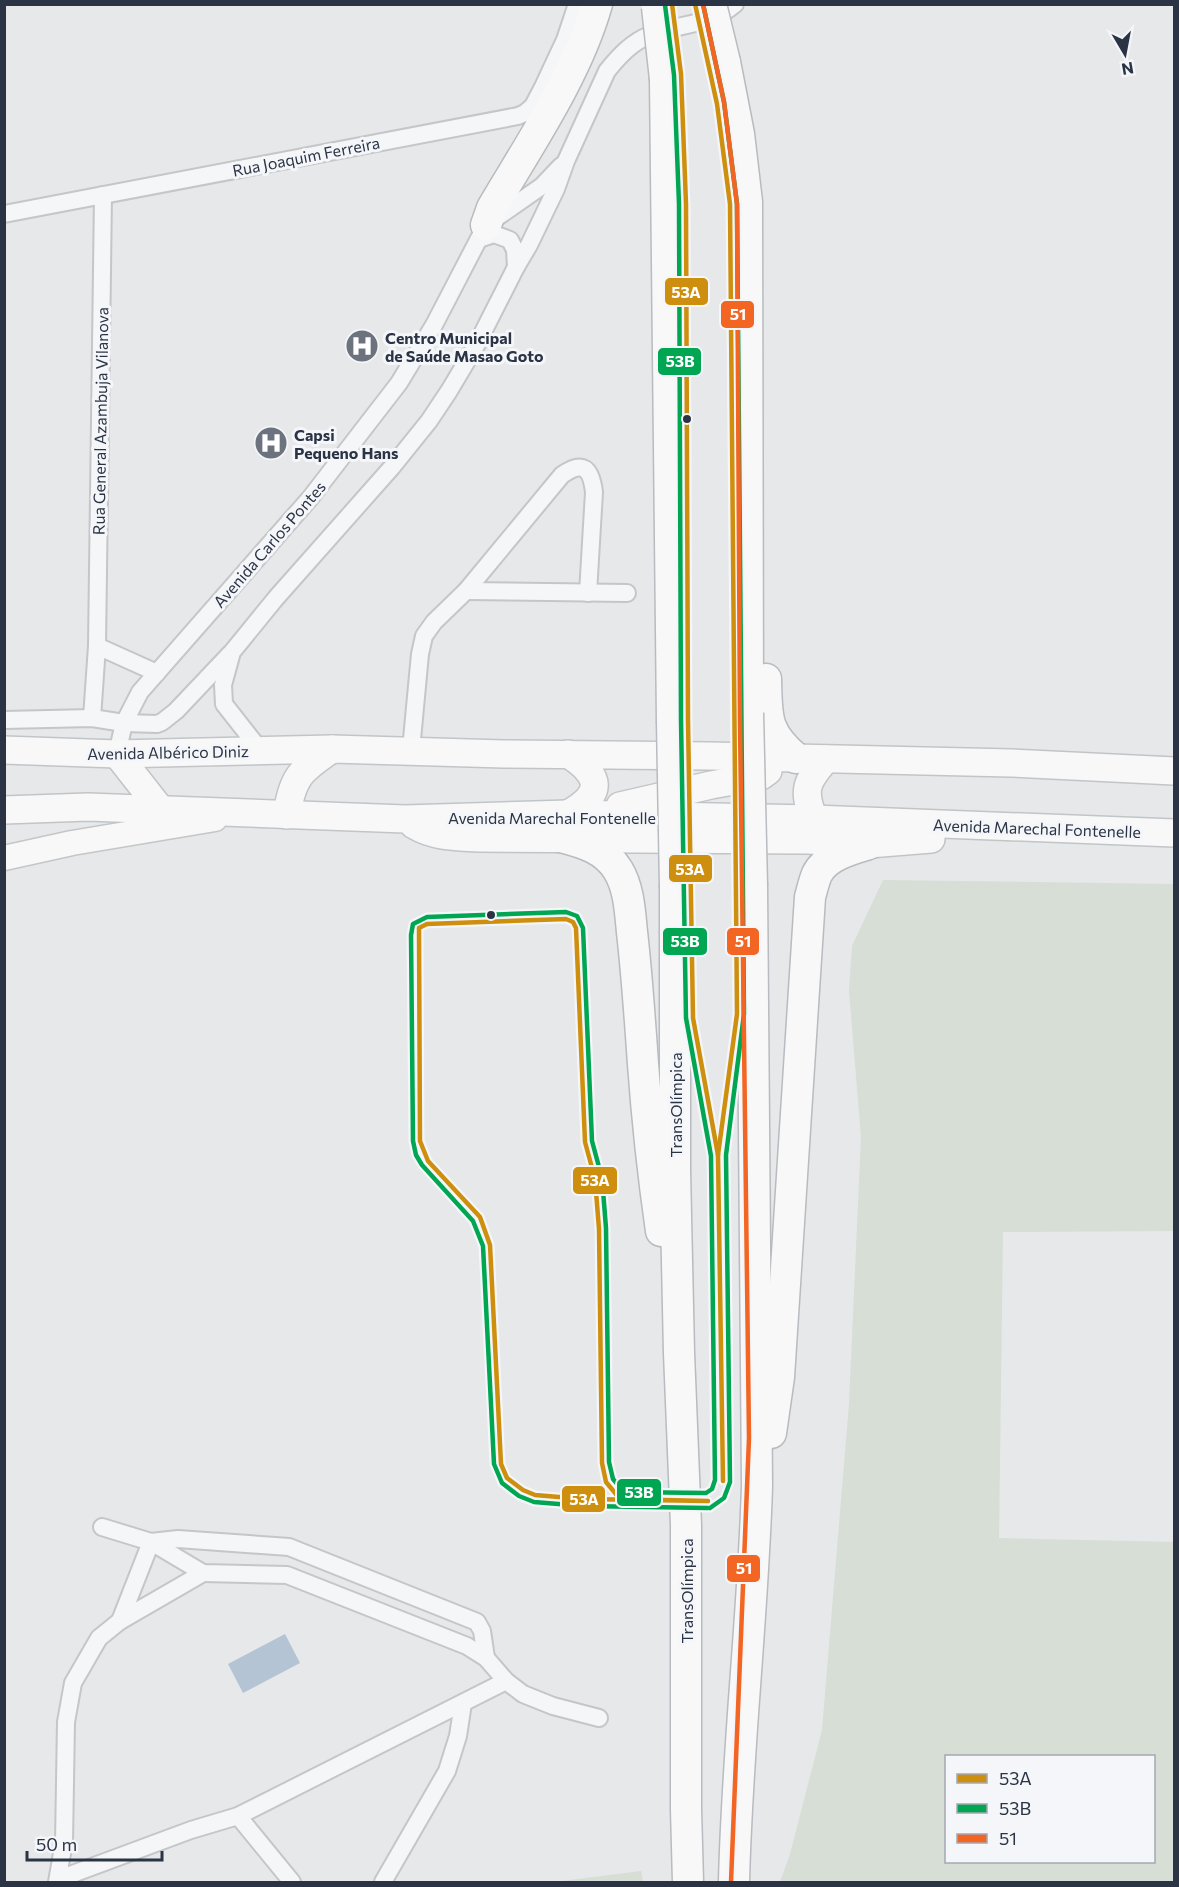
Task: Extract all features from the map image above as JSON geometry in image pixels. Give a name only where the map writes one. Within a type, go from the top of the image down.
[{"type":"highway","points":[[482,232],[492,208],[553,103],[591,23],[597,4]]},
{"type":"highway","points":[[711,4],[740,134],[747,202],[747,316],[771,739],[752,886],[757,1486],[755,1558],[736,1817],[734,1882]]},
{"type":"highway","name":"TransOlímpica","points":[[657,6],[665,79],[675,888],[675,1170],[686,1525],[688,1882]]},
{"type":"highway","points":[[574,822],[586,843],[611,860],[626,889],[638,988],[652,1174],[679,1353]]},
{"type":"highway","points":[[757,1486],[770,1443],[779,1377],[806,926],[810,897],[817,872],[828,862],[854,848],[869,844]]},
{"type":"main road","points":[[4,810],[63,807],[405,819],[425,831],[441,835],[480,838],[574,822],[627,803],[761,776],[768,772],[771,765],[771,739]]},
{"type":"main road","points":[[287,815],[289,797],[300,772],[332,749],[568,754],[771,739],[826,759],[1011,763],[1174,771]]},
{"type":"main road","name":"Avenida Albérico Diniz","points":[[4,750],[199,754],[332,749]]},
{"type":"main road","points":[[117,754],[161,810]]},
{"type":"main road","points":[[568,754],[582,763],[590,771],[594,780],[594,791],[590,800],[574,822]]},
{"type":"main road","points":[[814,819],[806,791],[808,782],[826,759]]},
{"type":"main road","points":[[4,858],[72,843],[247,813]]},
{"type":"main road","name":"Avenida Marechal Fontenelle","points":[[574,822],[814,819],[1174,833]]},
{"type":"main road","points":[[574,822],[869,844],[945,838],[980,825]]},
{"type":"street","name":"Rua Joaquim Ferreira","points":[[4,214],[518,116],[533,106],[565,40],[577,4]]},
{"type":"street","name":"Avenida Carlos Pontes","points":[[261,751],[224,704],[222,685],[232,652],[429,421],[477,344],[522,258],[556,189],[566,161],[607,71],[622,53],[650,34],[709,21],[735,4]]},
{"type":"street","name":"Avenida Carlos Pontes","points":[[117,754],[123,723],[140,692],[311,497],[399,383],[434,325],[482,232],[542,186],[566,161]]},
{"type":"street","name":"Rua General Azambuja Vilanova","points":[[92,718],[97,646],[103,195]]},
{"type":"street","points":[[482,232],[510,240],[515,250],[516,267]]},
{"type":"street","points":[[411,750],[422,644],[434,622],[466,591],[562,475],[570,469],[580,467],[588,470],[592,477],[594,492],[588,593]]},
{"type":"street","points":[[466,591],[627,592]]},
{"type":"street","points":[[97,646],[157,674]]},
{"type":"street","points":[[4,720],[92,718],[123,723],[156,724],[167,720],[232,652]]},
{"type":"street","points":[[102,1527],[151,1542],[203,1573],[287,1575],[467,1646],[486,1658],[506,1681],[523,1694],[599,1718]]},
{"type":"street","points":[[151,1542],[178,1539],[289,1547],[477,1622],[482,1631],[486,1658]]},
{"type":"street","points":[[120,1621],[151,1542]]},
{"type":"street","points":[[203,1573],[120,1621],[99,1638],[73,1683],[66,1722],[64,1842],[58,1881],[191,1830],[238,1816],[506,1681]]},
{"type":"street","points":[[383,1882],[447,1771],[458,1736],[463,1703]]},
{"type":"street","points":[[238,1816],[292,1882]]},
{"type":"shaded area","points":[[883,880],[1174,884],[1174,1231],[1003,1232],[999,1538],[1174,1542],[1174,1882],[780,1882],[790,1854],[822,1730],[849,1404],[861,1137],[849,991],[852,946]]},
{"type":"shaded area","points":[[641,1871],[643,1882],[560,1882],[562,1881]]},
{"type":"water","points":[[285,1634],[300,1663],[243,1693],[228,1664]]},
{"type":"transit line","name":"53A","points":[[672,4],[681,74],[686,204],[688,720],[693,1018],[718,1155]]},
{"type":"transit line","name":"53A","points":[[695,4],[717,104],[730,204],[737,1014],[718,1155]]},
{"type":"transit line","name":"53B","points":[[703,4],[724,102],[737,204],[744,1014],[726,1155],[730,1482],[724,1498],[710,1508]]},
{"type":"transit line","name":"51","points":[[703,4],[724,102],[737,204],[740,722],[749,1438],[731,1882]]},
{"type":"transit line","name":"53B","points":[[665,5],[674,75],[679,204],[681,720],[686,1018],[711,1156],[715,1480],[712,1489],[706,1493],[624,1492],[613,1479],[609,1462],[606,1228],[602,1178],[592,1141],[583,928],[577,916],[566,912],[427,917],[413,924],[411,935],[413,1141],[416,1155],[422,1165],[473,1221],[483,1246],[494,1464],[502,1483],[519,1496],[534,1502],[583,1506],[708,1508]]},
{"type":"transit line","name":"53A","points":[[566,919],[573,922],[576,928],[585,1142],[595,1179],[599,1229],[602,1463],[606,1482],[620,1499],[708,1501],[583,1499],[535,1495],[523,1490],[507,1478],[501,1464],[490,1245],[480,1217],[428,1161],[420,1141],[419,928],[427,924],[566,919]]},
{"type":"transit line","name":"53A","points":[[718,1155],[723,1481]]},
{"type":"place","name":"Centro Municipal de Saúde Masao Goto","points":[[362,346]]},
{"type":"place","name":"Capsi Pequeno Hans","points":[[271,443]]}]
